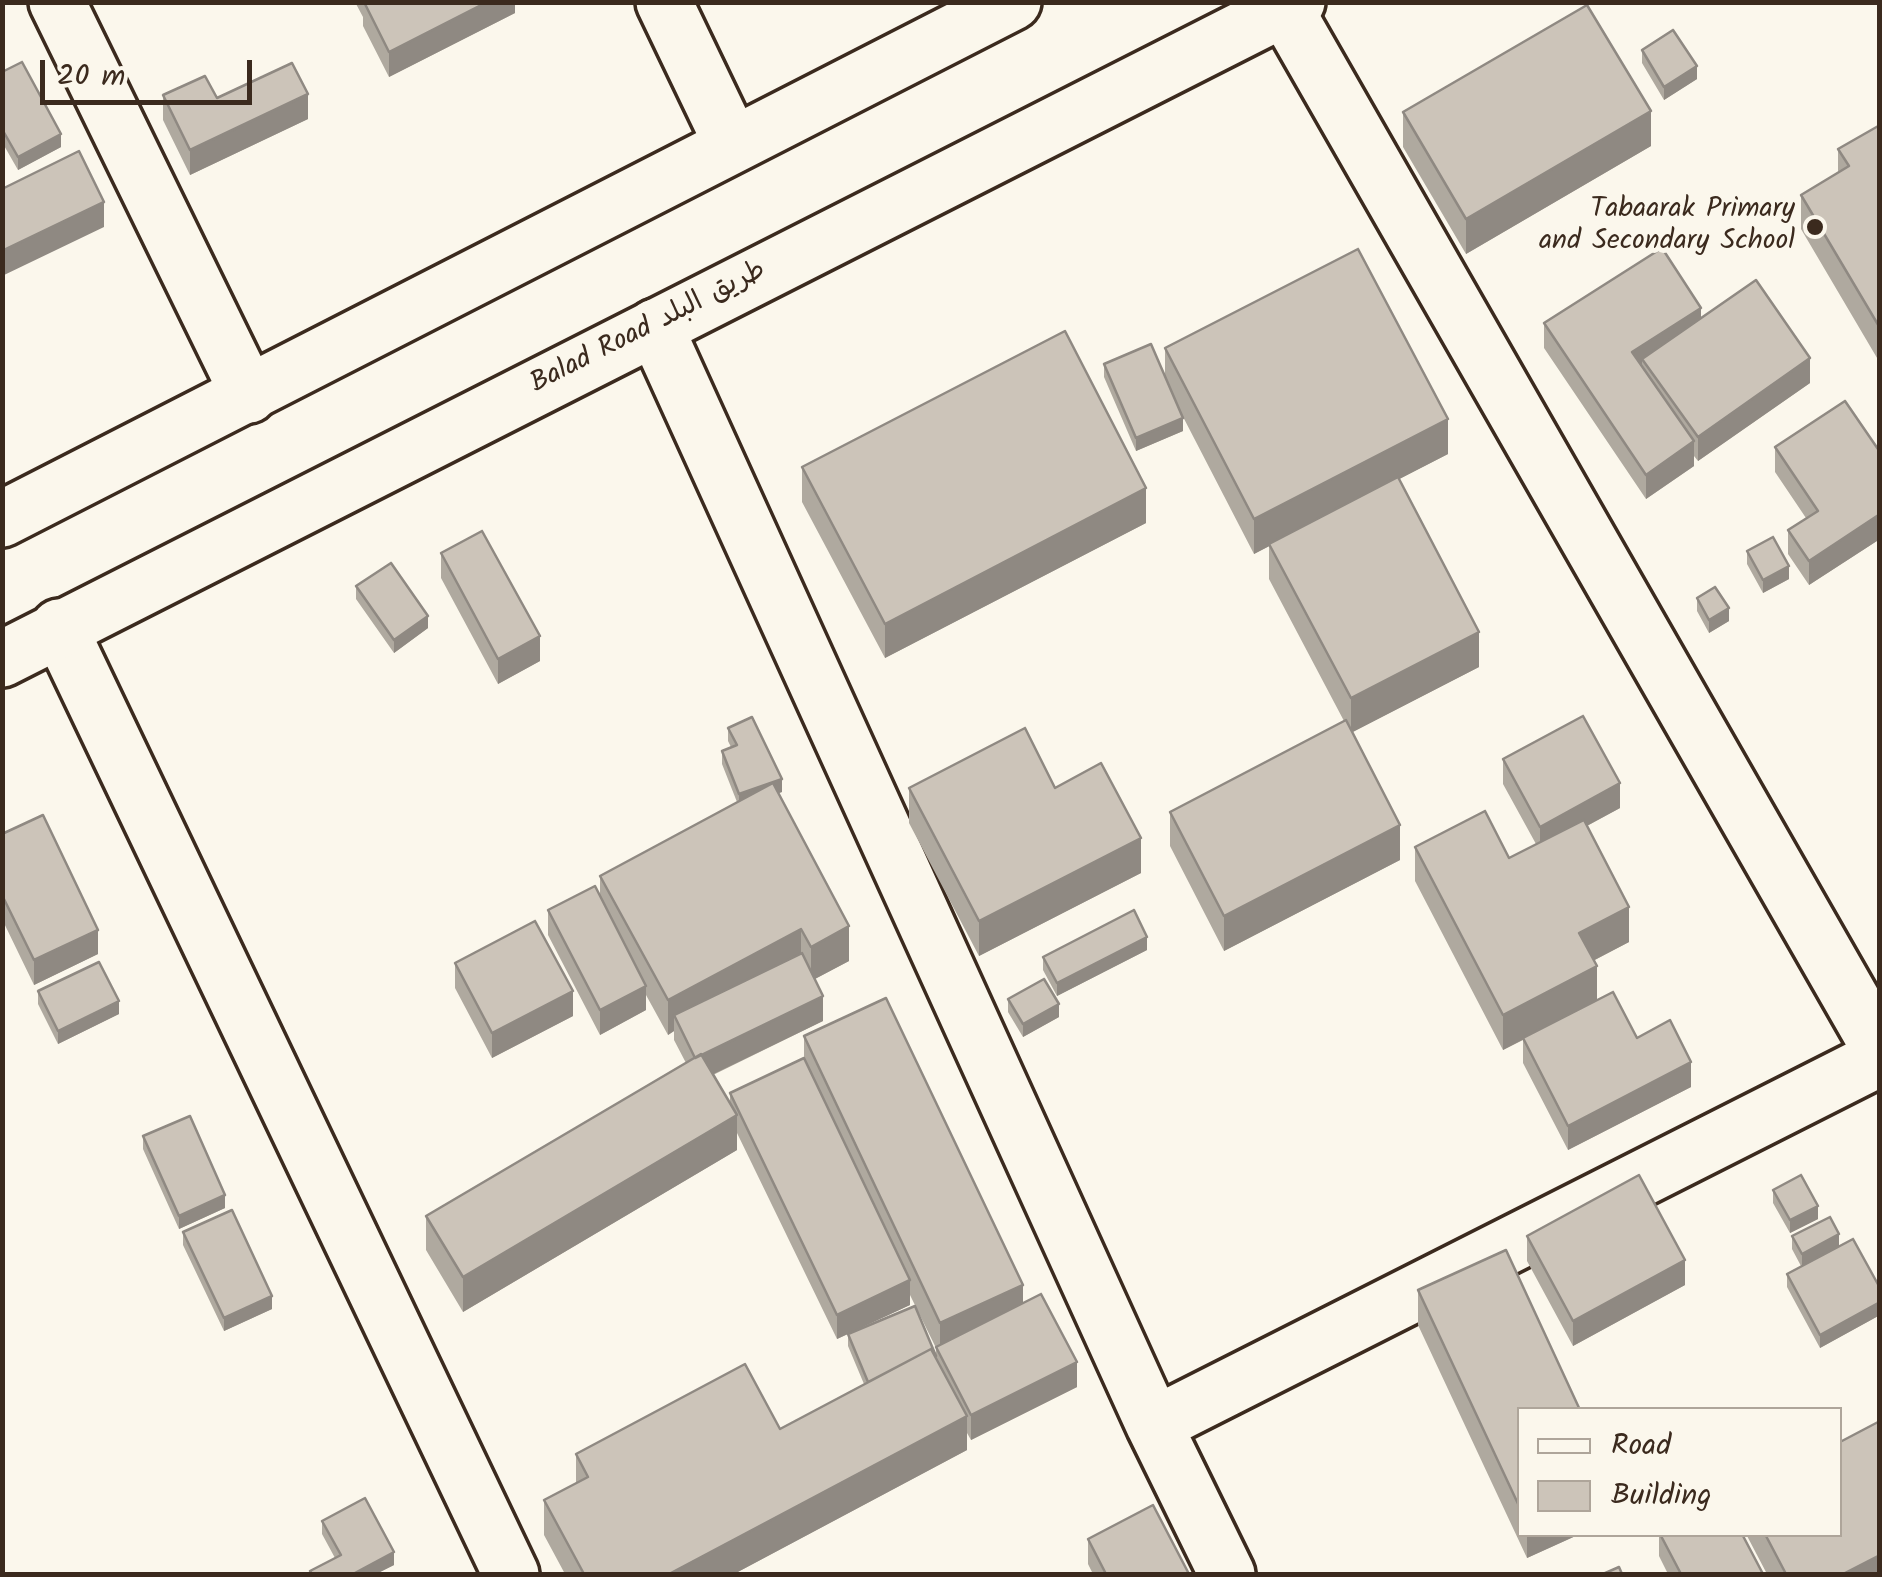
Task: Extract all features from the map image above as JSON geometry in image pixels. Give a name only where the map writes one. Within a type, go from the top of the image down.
[{"type":"main road","points":[[57,2],[249,395]]},
{"type":"main road","points":[[664,2],[732,144]]},
{"type":"main road","points":[[2,519],[1013,2]]},
{"type":"main road","points":[[1291,6],[1880,1049]]},
{"type":"main road","name":"Balad Road طريق البلد","points":[[2,659],[1291,6]]},
{"type":"main road","points":[[655,326],[1154,1426],[1226,1574]]},
{"type":"main road","points":[[59,628],[511,1574]]},
{"type":"main road","points":[[1154,1426],[1880,1058]]},
{"type":"building","points":[[364,2],[487,2],[389,52]]},
{"type":"building","points":[[1587,5],[1651,111],[1466,219],[1403,112]]},
{"type":"building","points":[[1673,30],[1697,66],[1664,87],[1642,50]]},
{"type":"building","points":[[22,62],[61,134],[18,157],[2,129],[2,72]]},
{"type":"building","points":[[292,63],[308,94],[190,150],[163,95],[205,76],[217,98]]},
{"type":"building","points":[[1880,125],[1880,328],[1801,195],[1849,166],[1838,149]]},
{"type":"building","points":[[79,151],[104,202],[2,251],[2,189]]},
{"type":"building","points":[[1662,248],[1701,308],[1632,352],[1694,441],[1646,475],[1544,323]]},
{"type":"building","points":[[1358,249],[1448,419],[1254,519],[1165,348]]},
{"type":"building","points":[[1756,280],[1810,358],[1698,437],[1642,359]]},
{"type":"building","points":[[1065,331],[1146,488],[885,624],[802,467]]},
{"type":"building","points":[[1151,344],[1183,418],[1136,438],[1104,364]]},
{"type":"building","points":[[1845,401],[1880,452],[1880,514],[1809,561],[1788,530],[1818,511],[1775,447]]},
{"type":"building","points":[[1398,477],[1479,632],[1351,698],[1269,544]]},
{"type":"building","points":[[482,531],[540,636],[498,659],[441,553]]},
{"type":"building","points":[[1773,537],[1789,566],[1763,580],[1747,551]]},
{"type":"building","points":[[391,563],[428,616],[394,640],[356,586]]},
{"type":"building","points":[[1715,587],[1729,608],[1709,620],[1697,598]]},
{"type":"building","points":[[1583,716],[1620,783],[1540,827],[1503,759]]},
{"type":"building","points":[[752,717],[782,779],[739,794],[722,751],[737,745],[728,728]]},
{"type":"building","points":[[1346,720],[1400,825],[1224,916],[1170,812]]},
{"type":"building","points":[[1025,728],[1055,788],[1101,763],[1141,838],[979,921],[909,788]]},
{"type":"building","points":[[773,783],[849,926],[811,947],[801,929],[668,1000],[600,876]]},
{"type":"building","points":[[1485,811],[1509,858],[1584,820],[1629,907],[1579,933],[1597,966],[1503,1015],[1415,847]]},
{"type":"building","points":[[43,815],[98,930],[34,960],[2,895],[2,834]]},
{"type":"building","points":[[595,886],[646,986],[600,1010],[548,910]]},
{"type":"building","points":[[1134,910],[1147,937],[1057,983],[1043,957]]},
{"type":"building","points":[[535,921],[573,991],[492,1033],[455,963]]},
{"type":"building","points":[[802,953],[823,996],[695,1058],[674,1015]]},
{"type":"building","points":[[99,962],[119,1001],[58,1031],[38,991]]},
{"type":"building","points":[[1044,979],[1059,1004],[1023,1024],[1008,999]]},
{"type":"building","points":[[1613,992],[1637,1038],[1670,1020],[1691,1062],[1568,1126],[1523,1038]]},
{"type":"building","points":[[886,998],[1023,1285],[940,1323],[804,1036]]},
{"type":"building","points":[[701,1054],[737,1115],[463,1277],[426,1216]]},
{"type":"building","points":[[804,1058],[910,1280],[837,1315],[730,1093]]},
{"type":"building","points":[[190,1116],[225,1195],[179,1216],[143,1136]]},
{"type":"building","points":[[1639,1175],[1685,1260],[1573,1321],[1527,1236]]},
{"type":"building","points":[[1801,1175],[1818,1206],[1790,1220],[1773,1190]]},
{"type":"building","points":[[232,1210],[272,1296],[224,1318],[183,1232]]},
{"type":"building","points":[[1830,1217],[1839,1234],[1802,1254],[1792,1236]]},
{"type":"building","points":[[1853,1239],[1880,1288],[1880,1302],[1820,1335],[1787,1274]]},
{"type":"building","points":[[1506,1250],[1579,1407],[1517,1407],[1517,1502],[1418,1290]]},
{"type":"building","points":[[1041,1294],[1077,1362],[971,1415],[936,1347]]},
{"type":"building","points":[[915,1306],[936,1356],[931,1349],[868,1382],[848,1334]]},
{"type":"building","points":[[931,1349],[967,1416],[669,1574],[584,1574],[544,1500],[588,1477],[576,1454],[745,1364],[780,1429]]},
{"type":"building","points":[[1880,1421],[1880,1555],[1843,1574],[1786,1574],[1767,1537],[1842,1537],[1842,1441]]},
{"type":"building","points":[[365,1498],[394,1552],[353,1574],[312,1574],[310,1571],[341,1555],[322,1521]]},
{"type":"building","points":[[1153,1505],[1189,1574],[1106,1574],[1088,1539]]},
{"type":"building","points":[[1662,1537],[1744,1537],[1763,1574],[1681,1574]]},
{"type":"building","points":[[1619,1567],[1622,1574],[1603,1574]]},
{"type":"place","name":"Tabaarak Primary and Secondary School","points":[[1815,227]]}]
